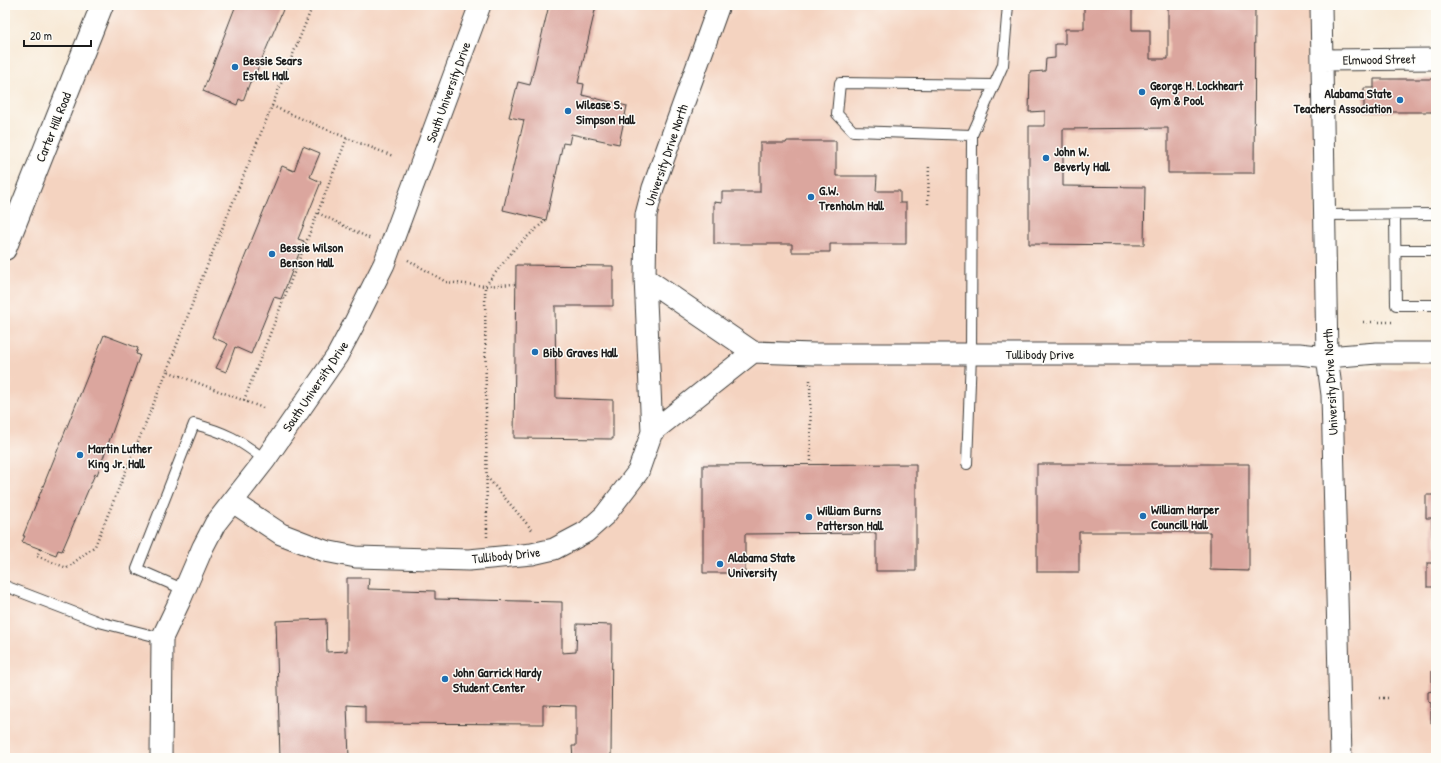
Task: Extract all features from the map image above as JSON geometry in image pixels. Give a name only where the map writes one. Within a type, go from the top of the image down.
[{"type":"main road","name":"Carter Hill Road","points":[[5,249],[102,5]]},
{"type":"street","name":"South University Drive","points":[[161,758],[162,638],[212,530],[265,460],[337,356],[354,324],[389,249],[480,5]]},
{"type":"street","name":"University Drive North","points":[[652,432],[645,278],[646,215],[653,188],[719,5]]},
{"type":"street","name":"University Drive North","points":[[1321,5],[1327,357],[1332,395],[1341,758]]},
{"type":"street","name":"Elmwood Street","points":[[1322,60],[1436,59]]},
{"type":"street","points":[[645,278],[753,352],[652,432]]},
{"type":"street","name":"Tullibody Drive","points":[[753,352],[1286,354],[1327,357],[1377,353],[1436,353]]},
{"type":"street","name":"Tullibody Drive","points":[[233,502],[281,534],[325,551],[356,557],[469,560],[532,554],[554,549],[568,543],[586,532],[605,515],[638,472],[652,432]]},
{"type":"lane","points":[[967,464],[971,354],[972,135],[1003,65],[1008,5]]},
{"type":"lane","points":[[972,135],[853,131],[837,114],[840,83],[994,85]]},
{"type":"lane","points":[[1324,215],[1436,214]]},
{"type":"lane","points":[[1395,215],[1396,305],[1436,305]]},
{"type":"lane","points":[[1396,250],[1436,250]]},
{"type":"lane","points":[[185,590],[138,569],[194,424],[211,428],[242,442],[265,460]]},
{"type":"lane","points":[[5,586],[98,622],[162,638]]},
{"type":"path","points":[[40,549],[37,556],[67,568],[95,546],[167,371],[313,5]]},
{"type":"path","points":[[272,106],[393,156]]},
{"type":"path","points":[[244,400],[347,138]]},
{"type":"path","points":[[928,204],[929,164]]},
{"type":"path","points":[[318,213],[363,234],[446,282],[485,286],[516,284]]},
{"type":"path","points":[[487,539],[485,286],[516,246],[546,220]]},
{"type":"path","points":[[167,371],[263,408]]},
{"type":"path","points":[[810,380],[811,464]]},
{"type":"path","points":[[487,476],[536,535]]},
{"type":"path","points":[[1379,698],[1391,698]]},
{"type":"shaded area","name":"Alabama State University","points":[[111,5],[1311,5],[1317,370],[1436,368],[1436,758],[5,758],[5,277]]},
{"type":"building","name":"Bessie Sears Estell Hall","points":[[236,5],[285,5],[252,82],[250,82],[243,101],[239,99],[237,105],[203,91]]},
{"type":"building","name":"Wilease S. Simpson Hall","points":[[549,5],[596,6],[578,83],[584,84],[582,95],[627,106],[619,144],[571,134],[569,144],[563,143],[546,220],[503,210],[524,120],[509,117],[518,82],[530,85]]},
{"type":"building","name":"George H. Lockheart Gym & Pool","points":[[1084,5],[1132,5],[1132,30],[1150,30],[1150,59],[1168,59],[1168,5],[1255,5],[1254,173],[1168,173],[1168,128],[1063,129],[1063,186],[1145,187],[1144,245],[1029,244],[1029,126],[1045,126],[1045,111],[1029,112],[1030,72],[1045,71],[1046,59],[1055,58],[1055,44],[1065,44],[1065,29],[1084,29]]},
{"type":"building","name":"Alabama State Teachers Association","points":[[1374,79],[1436,79],[1436,112],[1364,112],[1364,88],[1374,88]]},
{"type":"building","name":"G.W. Trenholm Hall","points":[[787,141],[836,141],[836,176],[877,176],[876,191],[900,191],[900,203],[906,203],[906,244],[830,244],[830,252],[792,252],[792,244],[714,244],[714,202],[722,203],[722,192],[760,192],[760,143],[786,143]]},
{"type":"building","name":"Bessie Wilson Benson Hall","points":[[303,146],[320,153],[310,177],[321,182],[298,239],[304,241],[281,299],[274,297],[251,354],[235,347],[226,372],[216,368],[228,344],[212,337],[282,166],[294,171]]},
{"type":"building","name":"Bibb Graves Hall","points":[[516,265],[613,266],[613,306],[555,306],[556,398],[613,400],[613,439],[514,438]]},
{"type":"building","name":"Martin Luther King Jr. Hall","points":[[104,335],[138,348],[136,354],[140,355],[97,475],[95,474],[62,551],[58,550],[56,555],[22,542],[25,536],[23,536]]},
{"type":"building","name":"William Burns Patterson Hall","points":[[916,464],[916,571],[876,571],[876,533],[745,534],[745,573],[703,573],[703,465]]},
{"type":"building","name":"William Harper Councill Hall","points":[[1037,464],[1249,464],[1249,571],[1210,570],[1210,532],[1079,532],[1079,572],[1037,572]]},
{"type":"building","points":[[1426,495],[1435,495],[1436,587],[1427,587],[1427,563],[1433,563],[1432,518],[1426,518]]},
{"type":"building","name":"John Garrick Hardy Student Center","points":[[347,578],[369,578],[368,589],[435,591],[435,599],[562,602],[562,653],[576,652],[577,624],[612,625],[611,758],[573,758],[572,746],[576,746],[576,706],[543,705],[543,724],[365,723],[365,706],[347,705],[349,758],[280,758],[276,621],[326,619],[327,652],[347,651]]},
{"type":"building","points":[[1432,671],[1436,671],[1436,723],[1431,723],[1431,703],[1428,702],[1428,692],[1432,691]]},
{"type":"place","name":"Bessie Sears Estell Hall","points":[[235,67]]},
{"type":"place","name":"George H. Lockheart Gym & Pool","points":[[1142,92]]},
{"type":"place","name":"Alabama State Teachers Association","points":[[1400,100]]},
{"type":"place","name":"Wilease S. Simpson Hall","points":[[568,111]]},
{"type":"place","name":"John W. Beverly Hall","points":[[1046,158]]},
{"type":"place","name":"G.W. Trenholm Hall","points":[[811,197]]},
{"type":"place","name":"Bessie Wilson Benson Hall","points":[[272,254]]},
{"type":"place","name":"Bibb Graves Hall","points":[[535,352]]},
{"type":"place","name":"Martin Luther King Jr. Hall","points":[[80,455]]},
{"type":"place","name":"William Harper Councill Hall","points":[[1143,516]]},
{"type":"place","name":"William Burns Patterson Hall","points":[[809,517]]},
{"type":"place","name":"Alabama State University","points":[[720,564]]},
{"type":"place","name":"John Garrick Hardy Student Center","points":[[445,679]]}]
